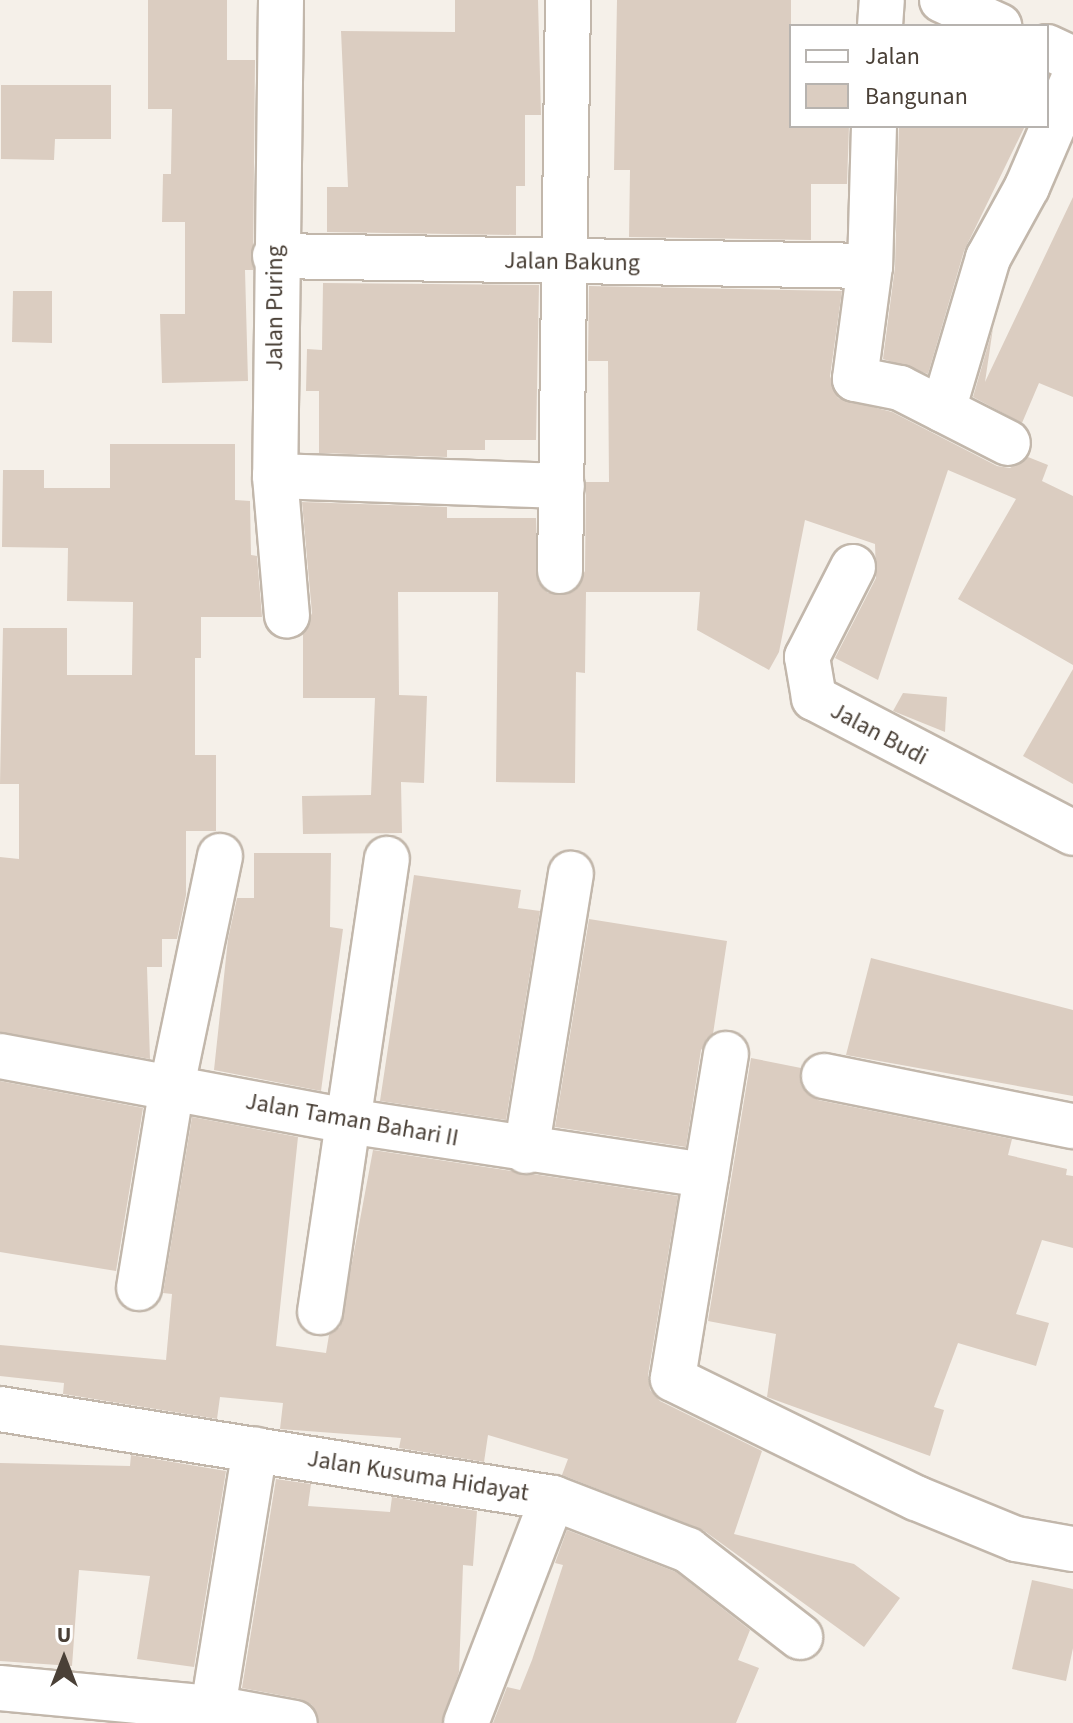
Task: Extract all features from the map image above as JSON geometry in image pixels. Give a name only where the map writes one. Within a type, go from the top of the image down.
[{"type":"street","name":"Jalan Puring","points":[[281,0],[275,256],[275,476],[287,615]]},
{"type":"street","points":[[560,571],[567,263],[568,0]]},
{"type":"street","points":[[880,24],[882,0]]},
{"type":"street","points":[[942,0],[995,24]]},
{"type":"street","points":[[1049,48],[1073,59]]},
{"type":"street","points":[[943,410],[988,258],[1027,187],[1073,80]]},
{"type":"street","points":[[874,128],[870,266],[855,379],[900,388],[1008,443]]},
{"type":"street","name":"Jalan Bakung","points":[[275,256],[870,266]]},
{"type":"street","points":[[275,476],[562,486]]},
{"type":"street","name":"Jalan Budi","points":[[853,567],[807,657],[814,698],[1073,833]]},
{"type":"street","points":[[139,1288],[172,1086],[220,856]]},
{"type":"street","points":[[320,1312],[387,859]]},
{"type":"street","points":[[526,1151],[571,874]]},
{"type":"street","points":[[726,1054],[673,1379],[916,1498],[1016,1539],[1073,1549]]},
{"type":"street","name":"Jalan Taman Bahari II","points":[[0,1056],[348,1121],[526,1151],[706,1175]]},
{"type":"street","points":[[824,1076],[1073,1126]]},
{"type":"street","name":"Jalan Kusuma Hidayat","points":[[0,1409],[553,1498],[688,1550],[800,1637]]},
{"type":"street","points":[[213,1708],[255,1449]]},
{"type":"street","points":[[466,1723],[553,1498]]},
{"type":"street","points":[[0,1688],[213,1708],[295,1723]]},
{"type":"building","points":[[148,0],[227,0],[227,60],[255,60],[253,270],[245,270],[248,381],[162,383],[160,314],[185,314],[185,222],[162,222],[163,174],[171,174],[172,109],[148,109]]},
{"type":"building","points":[[455,0],[538,0],[541,115],[525,115],[525,186],[516,186],[516,235],[327,232],[327,187],[348,187],[341,31],[455,32]]},
{"type":"building","points":[[617,0],[791,0],[789,128],[849,128],[847,184],[811,184],[811,240],[629,237],[630,170],[614,170]]},
{"type":"building","points":[[1,85],[111,85],[111,139],[55,139],[54,160],[1,159]]},
{"type":"building","points":[[899,128],[1024,128],[964,251],[928,374],[883,359],[895,267]]},
{"type":"building","points":[[1073,197],[1073,397],[1039,383],[1022,423],[973,397],[993,328],[985,382]]},
{"type":"building","points":[[323,283],[539,285],[536,440],[485,440],[485,450],[447,450],[447,457],[319,453],[319,391],[306,391],[307,349],[322,350]]},
{"type":"building","points":[[589,286],[842,291],[830,376],[838,398],[892,412],[997,466],[1010,468],[1028,457],[1048,465],[1042,481],[1073,496],[1073,665],[958,599],[1016,499],[948,470],[878,680],[835,658],[876,578],[875,544],[805,520],[779,652],[769,670],[697,630],[700,592],[586,592],[585,673],[576,672],[575,783],[496,782],[498,592],[398,592],[399,695],[427,696],[424,783],[401,782],[402,833],[303,834],[302,796],[371,795],[375,698],[303,698],[303,633],[312,613],[302,502],[447,507],[447,518],[536,518],[538,582],[548,593],[573,592],[585,571],[586,482],[609,482],[608,361],[588,361]]},
{"type":"building","points":[[13,291],[52,291],[52,343],[12,342]]},
{"type":"building","points":[[110,444],[235,444],[235,500],[250,501],[251,555],[257,556],[262,617],[201,617],[201,658],[195,658],[195,755],[216,755],[216,831],[186,831],[186,895],[177,939],[162,939],[162,967],[147,967],[150,1059],[0,1032],[0,857],[19,859],[19,784],[0,784],[3,628],[67,628],[67,675],[132,675],[133,602],[67,601],[68,548],[2,547],[3,470],[44,470],[44,488],[110,488]]},
{"type":"building","points":[[1073,669],[1073,784],[1023,756]]},
{"type":"building","points":[[903,693],[947,697],[945,732],[893,711]]},
{"type":"building","points":[[254,853],[331,853],[330,927],[343,929],[321,1091],[214,1070],[228,939],[237,898],[254,898]]},
{"type":"building","points":[[414,875],[521,890],[518,908],[540,911],[506,1120],[380,1101]]},
{"type":"building","points":[[589,919],[727,941],[713,1034],[701,1050],[686,1147],[555,1127]]},
{"type":"building","points":[[871,958],[1073,1010],[1073,1096],[846,1055]]},
{"type":"building","points":[[751,1058],[801,1068],[801,1085],[818,1100],[1012,1139],[1008,1155],[1067,1169],[1066,1175],[1073,1176],[1073,1248],[1042,1240],[1016,1314],[1049,1323],[1036,1366],[958,1343],[934,1407],[944,1410],[930,1456],[767,1397],[776,1334],[708,1321]]},
{"type":"building","points":[[0,1081],[143,1108],[116,1271],[0,1252]]},
{"type":"building","points":[[192,1117],[298,1137],[276,1346],[326,1353],[329,1335],[340,1327],[373,1150],[678,1196],[648,1375],[650,1390],[660,1401],[762,1451],[734,1534],[854,1564],[900,1598],[864,1647],[703,1530],[562,1475],[568,1459],[488,1435],[484,1462],[399,1448],[401,1438],[280,1429],[283,1403],[220,1397],[217,1419],[63,1394],[64,1383],[0,1376],[0,1345],[166,1360],[172,1294],[163,1293]]},
{"type":"building","points":[[131,1455],[226,1471],[194,1667],[137,1659],[150,1576],[79,1570],[72,1666],[0,1661],[0,1463],[130,1466]]},
{"type":"building","points":[[276,1479],[311,1484],[308,1506],[390,1512],[392,1497],[477,1511],[473,1566],[463,1565],[459,1672],[442,1723],[319,1723],[312,1705],[300,1699],[242,1688]]},
{"type":"building","points":[[567,1530],[676,1572],[750,1630],[738,1660],[759,1668],[736,1723],[493,1723],[507,1687],[520,1690],[532,1660],[563,1565],[555,1563]]},
{"type":"building","points":[[1032,1580],[1073,1589],[1073,1648],[1066,1681],[1012,1669]]}]
